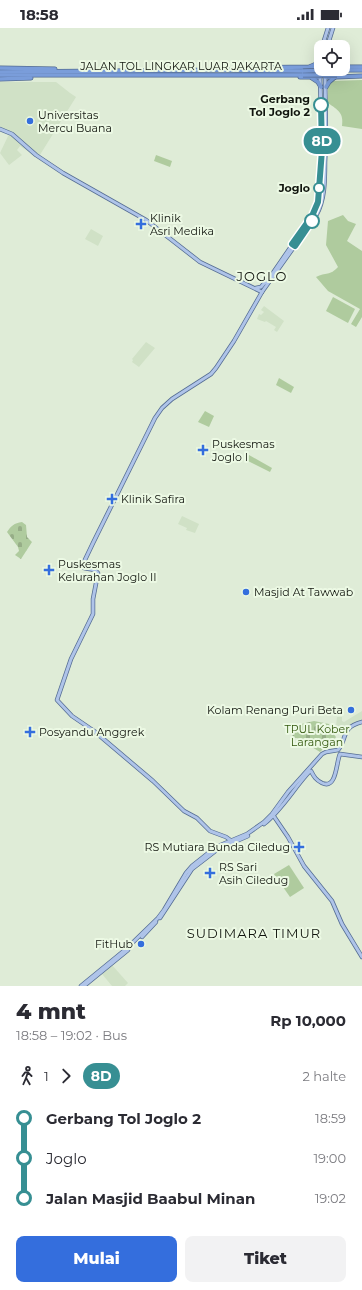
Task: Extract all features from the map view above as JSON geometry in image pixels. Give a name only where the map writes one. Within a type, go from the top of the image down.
[{"type":"highway","points":[[233,70],[243,68],[311,68],[314,66]]},
{"type":"highway","points":[[350,67],[362,67]]},
{"type":"highway","points":[[0,68],[62,69],[68,71]]},
{"type":"highway","points":[[311,68],[314,73],[311,77]]},
{"type":"highway","name":"JALAN TOL LINGKAR LUAR JAKARTA","points":[[0,72],[68,71],[176,75],[233,70],[314,74]]},
{"type":"highway","name":"JALAN TOL LINGKAR LUAR JAKARTA","points":[[350,72],[362,70]]},
{"type":"highway","name":"JALAN TOL LINGKAR LUAR JAKARTA","points":[[0,75],[37,76],[211,72],[303,73]]},
{"type":"highway","points":[[176,75],[189,77],[320,77]]},
{"type":"highway","name":"JALAN TOL LINGKAR LUAR JAKARTA","points":[[350,75],[362,75]]},
{"type":"highway","points":[[0,79],[37,76]]},
{"type":"highway","points":[[325,77],[330,76]]},
{"type":"highway","points":[[326,87],[335,76]]},
{"type":"highway","points":[[311,77],[316,80],[321,87]]},
{"type":"main road","points":[[324,40],[328,28]]},
{"type":"main road","points":[[329,40],[333,28]]},
{"type":"main road","points":[[231,841],[210,831],[197,818],[184,811],[153,780],[94,731],[72,716],[57,700],[71,659],[93,612],[93,599],[98,573],[95,570],[84,568],[83,564],[157,415],[172,399],[214,371],[234,341],[262,292],[321,207],[322,150],[320,77]]},
{"type":"main road","points":[[262,292],[263,288],[312,216],[321,197],[327,130],[325,77]]},
{"type":"main road","points":[[321,101],[326,100]]},
{"type":"main road","points":[[0,129],[12,134],[36,155],[63,173],[146,220],[200,262],[262,292]]},
{"type":"main road","points":[[252,287],[261,287],[269,279]]},
{"type":"main road","points":[[84,986],[158,918],[192,866],[212,849],[249,833],[273,815],[315,761],[324,753],[338,750],[347,730],[355,724],[362,722]]},
{"type":"main road","points":[[341,744],[342,750],[345,753],[362,757]]},
{"type":"main road","points":[[308,770],[311,771],[314,778],[328,784],[332,782],[335,776],[341,754],[362,757]]},
{"type":"main road","points":[[315,761],[314,771],[320,781]]},
{"type":"main road","points":[[273,815],[288,837],[303,864],[332,901],[342,924],[362,957]]},
{"type":"main road","points":[[221,835],[224,839],[224,843]]},
{"type":"main road","points":[[81,986],[145,934],[163,915],[192,869],[211,853],[237,839]]},
{"type":"shaded area","name":"Universitas Mercu Buana","points":[[0,82],[56,82],[76,97],[38,158],[20,146],[17,150],[22,155],[9,165],[0,153],[10,132],[0,128]]},
{"type":"shaded area","points":[[91,229],[103,236],[98,246],[85,239]]},
{"type":"shaded area","points":[[264,306],[284,321],[277,332],[274,330],[276,327],[266,321],[257,319],[259,314],[261,315],[264,312],[261,310]]},
{"type":"shaded area","points":[[146,342],[155,348],[139,367],[132,362],[132,359]]},
{"type":"shaded area","points":[[182,516],[199,524],[195,533],[186,530],[187,528],[178,524]]},
{"type":"shaded area","points":[[362,711],[362,720],[342,731],[336,726],[337,717],[342,717],[342,721],[344,722]]},
{"type":"shaded area","points":[[112,965],[128,983],[125,986],[112,986],[102,974]]},
{"type":"green space","points":[[362,80],[362,129],[342,126],[340,112],[328,103],[328,85],[332,81]]},
{"type":"green space","points":[[156,155],[172,161],[170,167],[154,161]]},
{"type":"green space","points":[[343,215],[348,221],[356,224],[347,241],[362,251],[362,317],[356,327],[351,324],[360,309],[328,291],[316,277],[330,273],[338,267],[326,245],[328,221]]},
{"type":"green space","points":[[333,297],[355,309],[348,323],[326,311]]},
{"type":"green space","points":[[279,378],[294,387],[291,393],[276,385]]},
{"type":"green space","points":[[205,411],[214,416],[209,427],[198,422]]},
{"type":"green space","points":[[249,455],[272,468],[270,472],[246,460]]},
{"type":"green space","points":[[22,522],[26,525],[27,537],[32,542],[21,559],[15,555],[19,551],[18,547],[7,532],[13,525]]},
{"type":"green space","name":"TPUL Kober Larangan","points":[[314,721],[329,724],[331,731],[336,737],[330,747],[324,748],[320,752],[297,738],[294,738],[290,731],[293,726]]},
{"type":"green space","points":[[289,865],[304,888],[290,897],[274,874]]},
{"type":"bus line","name":"8D","points":[[312,221],[295,246],[292,244],[312,216],[318,202],[322,150],[321,105]]},
{"type":"place","name":"Gerbang Tol Joglo 2","points":[[321,105]]},
{"type":"place","name":"Universitas Mercu Buana","points":[[30,121]]},
{"type":"place","name":"Joglo","points":[[319,188]]},
{"type":"place","name":"Klinik Asri Medika","points":[[141,224]]},
{"type":"place","name":"Puskesmas Joglo I","points":[[203,450]]},
{"type":"place","name":"Klinik Safira","points":[[112,499]]},
{"type":"place","name":"Puskesmas Kelurahan Joglo II","points":[[49,570]]},
{"type":"place","name":"Masjid At Tawwab","points":[[246,592]]},
{"type":"place","name":"Kolam Renang Puri Beta","points":[[351,710]]},
{"type":"place","name":"Posyandu Anggrek","points":[[30,732]]},
{"type":"place","name":"RS Mutiara Bunda Ciledug","points":[[299,847]]},
{"type":"place","name":"RS Sari Asih Ciledug","points":[[210,873]]},
{"type":"place","name":"FitHub","points":[[141,944]]},
{"type":"district","name":"JOGLO","points":[[262,276]]},
{"type":"district","name":"SUDIMARA TIMUR","points":[[254,933]]}]
